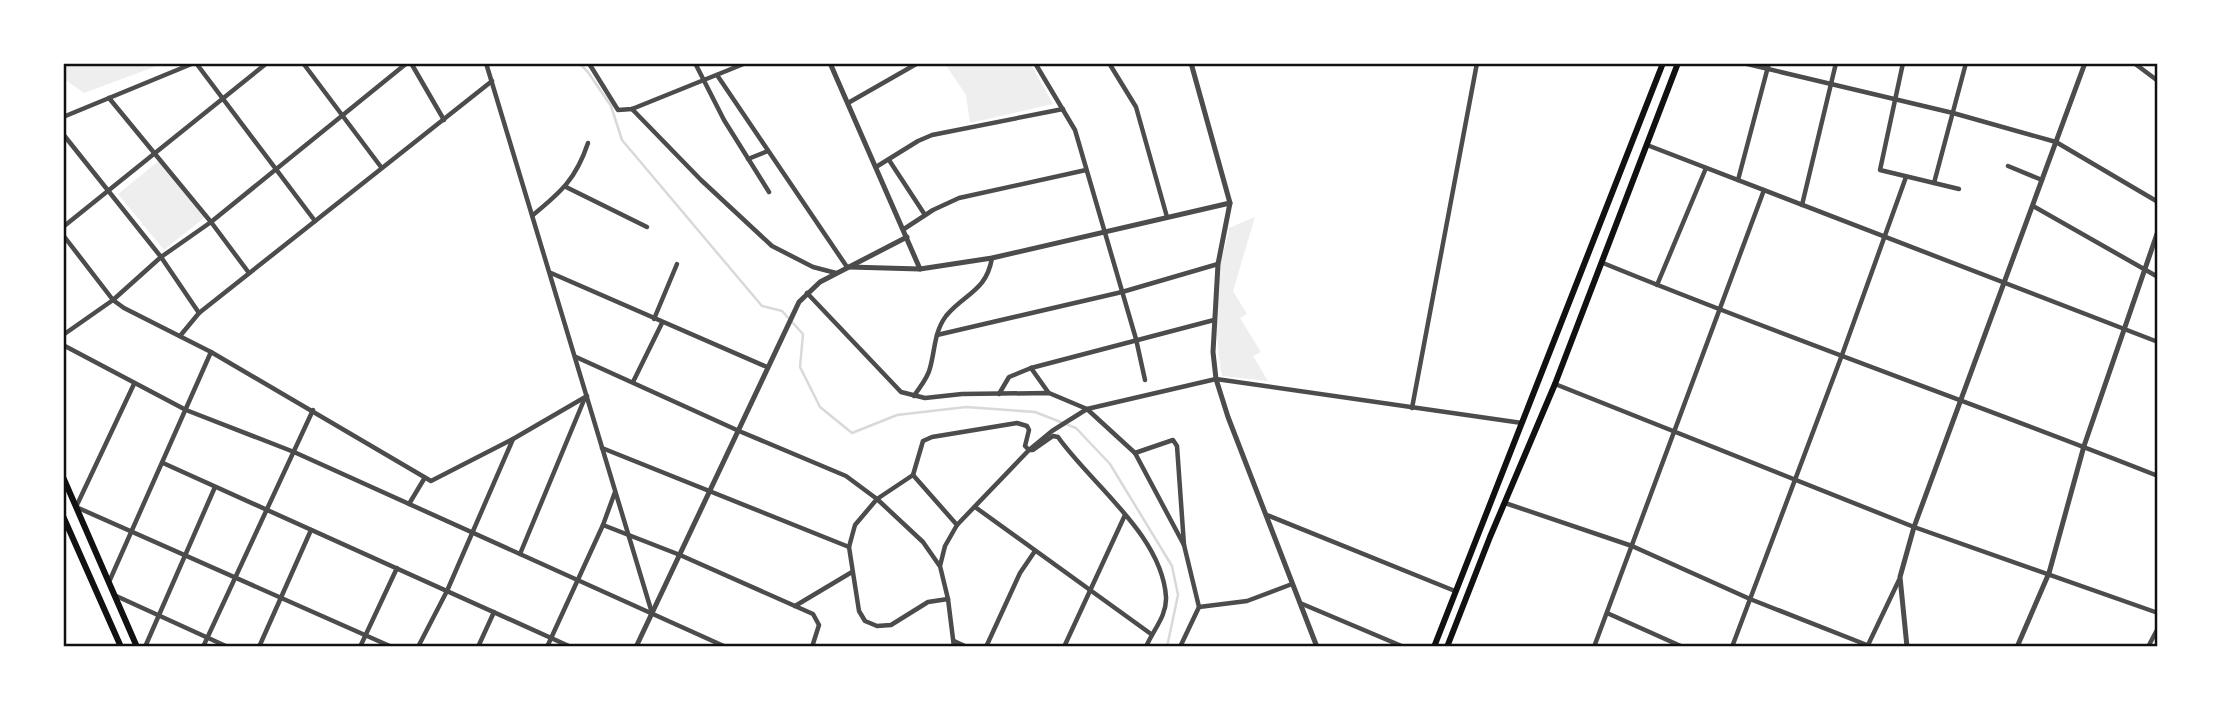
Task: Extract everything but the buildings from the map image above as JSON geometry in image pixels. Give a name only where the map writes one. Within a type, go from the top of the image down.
[{"type":"main road","points":[[1434,647],[1663,63]]},
{"type":"main road","points":[[1447,647],[1603,263],[1678,63]]},
{"type":"main road","points":[[63,477],[136,647]]},
{"type":"main road","points":[[63,516],[121,647]]},
{"type":"street","points":[[63,117],[195,63],[315,221]]},
{"type":"street","points":[[63,227],[267,63]]},
{"type":"street","points":[[303,63],[381,167]]},
{"type":"street","points":[[63,335],[113,300],[161,257],[211,222],[342,114],[409,63],[444,120]]},
{"type":"street","points":[[486,63],[652,614]]},
{"type":"street","points":[[592,63],[590,65],[618,110],[632,109],[746,63]]},
{"type":"street","points":[[695,63],[702,81],[769,192]]},
{"type":"street","points":[[830,63],[920,269]]},
{"type":"street","points":[[848,103],[918,63]]},
{"type":"street","points":[[1035,63],[1075,130],[1136,339],[1145,380]]},
{"type":"street","points":[[1109,63],[1136,107],[1167,217]]},
{"type":"street","points":[[1191,63],[1230,203],[1218,264],[1213,352],[1216,379],[1228,417],[1317,647]]},
{"type":"street","points":[[1412,408],[1477,63]]},
{"type":"street","points":[[1743,63],[1768,66],[2056,142],[2158,202]]},
{"type":"street","points":[[1802,205],[1836,63]]},
{"type":"street","points":[[1903,63],[1880,170],[1959,189]]},
{"type":"street","points":[[1934,183],[1966,63]]},
{"type":"street","points":[[1505,503],[1632,546],[1750,599],[1870,646],[1900,577],[1914,527],[2085,63]]},
{"type":"street","points":[[2134,63],[2158,81]]},
{"type":"street","points":[[1738,180],[1768,66]]},
{"type":"street","points":[[717,75],[847,267]]},
{"type":"street","points":[[180,335],[199,313],[492,81]]},
{"type":"street","points":[[109,98],[156,153],[249,273]]},
{"type":"street","points":[[632,109],[701,180],[772,246],[813,267],[836,273]]},
{"type":"street","points":[[876,167],[932,135],[1063,109]]},
{"type":"street","points":[[63,134],[161,257],[199,313]]},
{"type":"street","points":[[533,215],[566,187],[580,166],[588,143]]},
{"type":"street","points":[[1647,145],[2158,342]]},
{"type":"street","points":[[748,159],[768,151]]},
{"type":"street","points":[[889,160],[925,215]]},
{"type":"street","points":[[2008,166],[2042,180]]},
{"type":"street","points":[[1657,285],[1706,168]]},
{"type":"street","points":[[904,229],[958,198],[1086,170]]},
{"type":"street","points":[[1732,647],[1906,177]]},
{"type":"street","points":[[566,187],[647,227]]},
{"type":"street","points":[[1594,647],[1764,190]]},
{"type":"street","points":[[847,267],[920,269],[992,258],[1230,203]]},
{"type":"street","points":[[2033,206],[2158,277]]},
{"type":"street","points":[[2017,647],[2049,573],[2084,446],[2158,231]]},
{"type":"street","points":[[63,235],[113,300],[145,320],[180,335],[313,410],[424,479],[431,481],[440,478],[586,397]]},
{"type":"street","points":[[636,647],[711,492],[792,313],[807,293],[836,273],[907,237]]},
{"type":"street","points":[[914,396],[930,372],[937,335],[947,316],[985,281],[992,258]]},
{"type":"street","points":[[1603,263],[1718,310],[1961,399],[2158,476]]},
{"type":"street","points":[[654,319],[677,264]]},
{"type":"street","points":[[937,335],[1122,292],[1218,264]]},
{"type":"street","points":[[550,273],[767,367]]},
{"type":"street","points":[[807,293],[901,392],[925,398],[1049,393],[1087,409],[1135,453],[1184,545]]},
{"type":"street","points":[[999,394],[1009,377],[1031,368],[1214,320]]},
{"type":"street","points":[[633,382],[662,323]]},
{"type":"street","points":[[63,345],[186,410],[294,452],[726,647]]},
{"type":"street","points":[[109,583],[211,352]]},
{"type":"street","points":[[575,357],[738,431],[846,476],[877,499],[923,542],[940,566],[948,599],[954,647]]},
{"type":"street","points":[[1031,368],[1049,393]]},
{"type":"street","points":[[940,566],[945,546],[957,525],[1029,450],[1076,414],[1087,409],[1216,379],[1523,424]]},
{"type":"street","points":[[134,384],[76,507],[392,647]]},
{"type":"street","points":[[1555,384],[1914,527],[2158,613]]},
{"type":"street","points":[[520,554],[586,397]]},
{"type":"street","points":[[204,647],[313,410]]},
{"type":"street","points":[[948,599],[928,602],[891,625],[877,626],[865,621],[859,611],[849,547],[855,525],[877,499],[913,475],[923,441],[932,437],[1017,423],[1027,426],[1029,430],[1025,446],[1029,450]]},
{"type":"street","points":[[1029,450],[1054,436],[1058,437],[1125,515],[1149,548],[1157,564],[1166,597],[1161,620],[1146,647]]},
{"type":"street","points":[[418,647],[447,591],[513,439]]},
{"type":"street","points":[[1135,453],[1173,440],[1177,446],[1184,545],[1199,607],[1180,647]]},
{"type":"street","points":[[602,448],[849,547]]},
{"type":"street","points":[[2158,451],[2158,460]]},
{"type":"street","points":[[163,463],[571,647]]},
{"type":"street","points":[[913,475],[957,525]]},
{"type":"street","points":[[409,504],[424,479]]},
{"type":"street","points":[[145,647],[215,486]]},
{"type":"street","points":[[547,647],[603,525],[615,491]]},
{"type":"street","points":[[975,507],[1151,635]]},
{"type":"street","points":[[1266,514],[1455,591]]},
{"type":"street","points":[[1064,647],[1125,515]]},
{"type":"street","points":[[603,525],[680,555],[813,614],[819,625],[813,647]]},
{"type":"street","points":[[259,647],[311,530]]},
{"type":"street","points":[[986,647],[1020,573],[1035,551]]},
{"type":"street","points":[[360,647],[397,568]]},
{"type":"street","points":[[794,606],[852,572]]},
{"type":"street","points":[[1900,577],[1908,647]]},
{"type":"street","points":[[1199,607],[1247,601],[1292,584]]},
{"type":"street","points":[[114,595],[228,647]]},
{"type":"street","points":[[1300,603],[1404,647]]},
{"type":"street","points":[[478,647],[494,612]]},
{"type":"street","points":[[1607,613],[1683,647]]},
{"type":"street","points":[[2148,647],[2158,628]]},
{"type":"street","points":[[954,640],[967,647]]},
{"type":"shaded area","points":[[63,63],[165,63],[84,93],[63,78]]},
{"type":"shaded area","points":[[1030,63],[1053,104],[970,123],[966,95],[945,64]]},
{"type":"shaded area","points":[[160,160],[205,217],[164,250],[118,194]]},
{"type":"shaded area","points":[[1255,217],[1233,291],[1247,314],[1240,318],[1261,352],[1253,356],[1268,381],[1222,376],[1217,335],[1218,278],[1229,228]]},
{"type":"waterway","points":[[579,63],[611,106],[622,140],[762,306],[782,311],[803,334],[800,367],[820,407],[852,433],[897,415],[966,407],[1035,412],[1076,428],[1110,464],[1172,566],[1178,595],[1167,647]]}]
